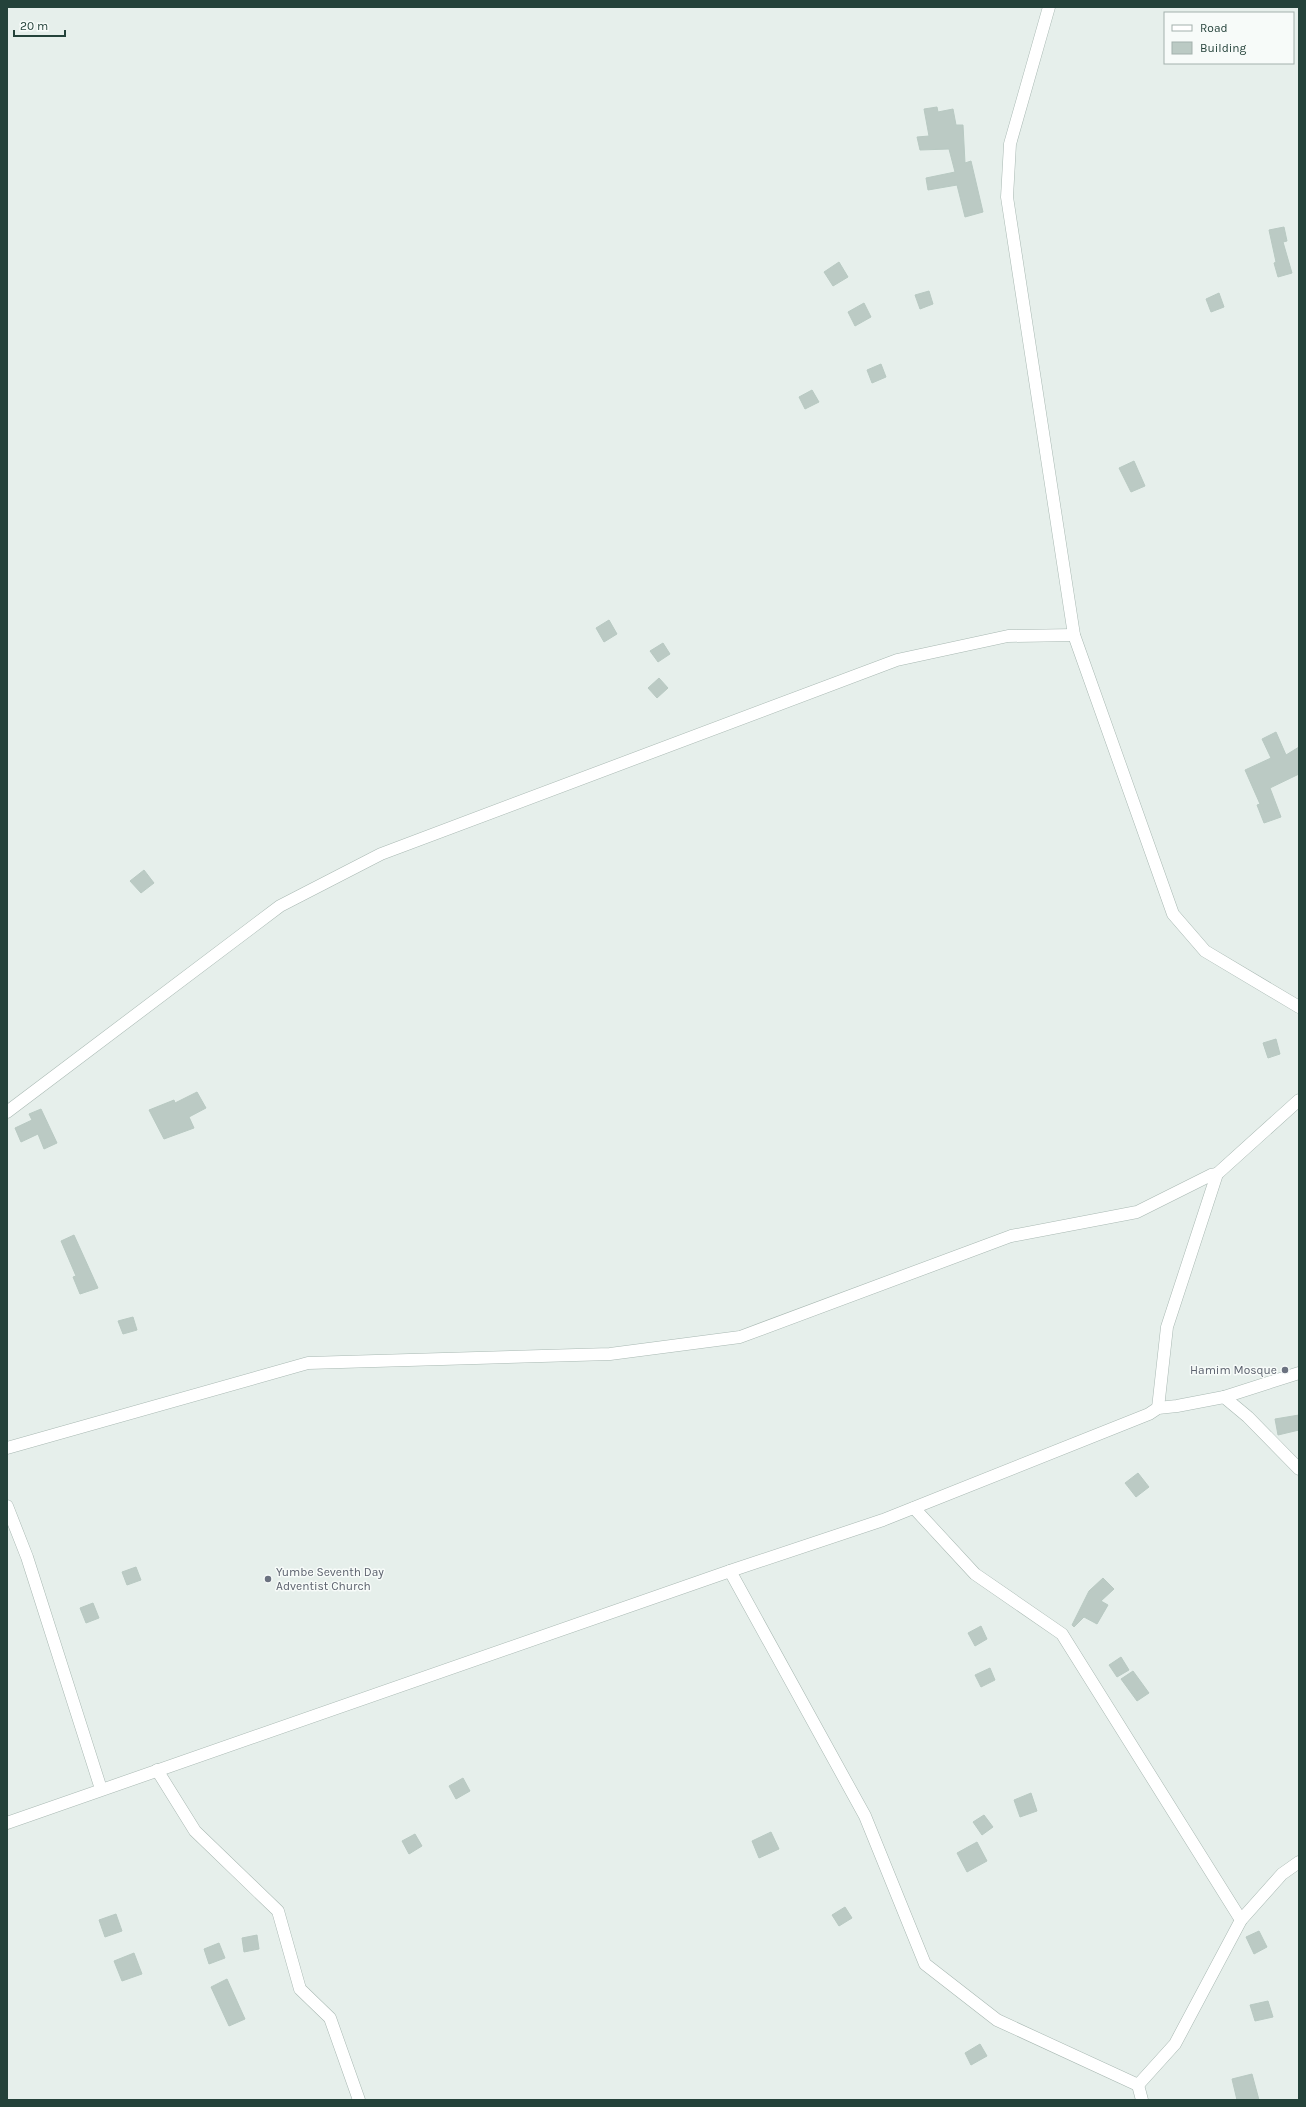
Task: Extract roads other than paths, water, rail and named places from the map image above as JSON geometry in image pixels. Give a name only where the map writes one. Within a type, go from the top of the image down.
[{"type":"street","points":[[1049,7],[1010,144],[1007,197],[1074,635],[1173,914],[1205,951],[1299,1007]]},
{"type":"street","points":[[7,1112],[280,906],[381,854],[897,660],[1008,636],[1074,635]]},
{"type":"street","points":[[1158,1408],[1167,1327],[1217,1174],[1299,1100]]},
{"type":"street","points":[[7,1448],[308,1364],[610,1354],[740,1337],[1011,1236],[1137,1212],[1211,1175],[1217,1174]]},
{"type":"street","points":[[7,1823],[101,1789],[914,1508],[1149,1414],[1158,1408],[1224,1397],[1299,1373]]},
{"type":"street","points":[[1224,1397],[1248,1417],[1299,1469]]},
{"type":"street","points":[[7,1506],[27,1556],[101,1789]]},
{"type":"street","points":[[914,1508],[975,1574],[1062,1634],[1241,1920]]},
{"type":"street","points":[[730,1571],[865,1816],[925,1964],[997,2020],[1138,2085]]},
{"type":"street","points":[[157,1770],[195,1831],[278,1911],[300,1990],[330,2018],[359,2100]]},
{"type":"street","points":[[1138,2085],[1175,2044],[1241,1920],[1282,1874],[1299,1862]]},
{"type":"street","points":[[1138,2085],[1142,2100]]},
{"type":"place","name":"Hamim Mosque","points":[[1285,1370]]},
{"type":"place","name":"Yumbe Seventh Day Adventist Church","points":[[268,1579]]}]
